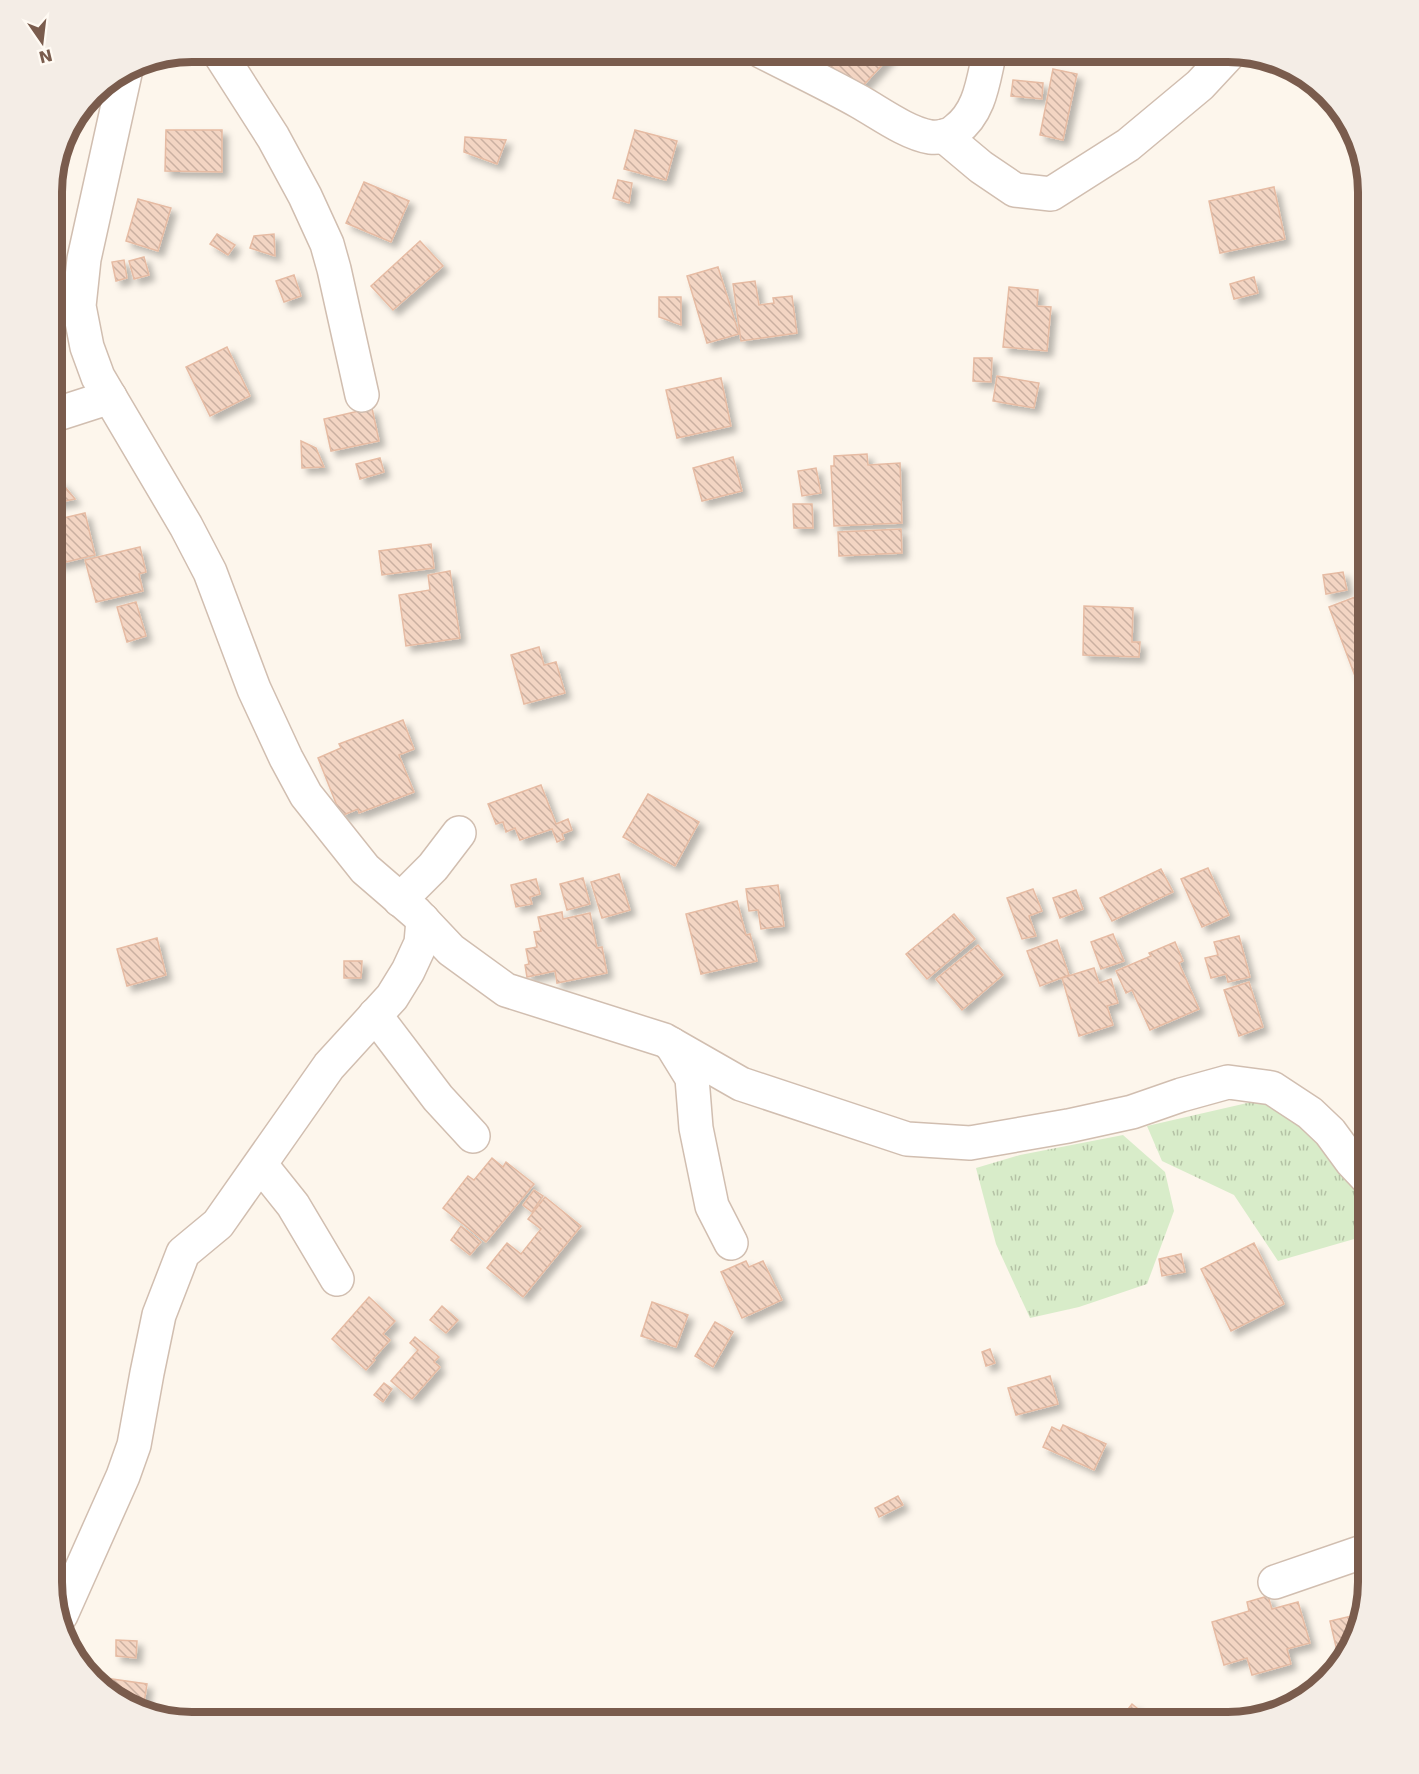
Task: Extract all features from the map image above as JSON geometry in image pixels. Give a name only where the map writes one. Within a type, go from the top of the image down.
[{"type":"street","points":[[225,62],[273,137],[305,196],[327,244],[362,396]]},
{"type":"street","points":[[783,62],[915,133],[932,137],[955,132],[967,119],[978,102],[987,62]]},
{"type":"street","points":[[944,136],[981,167],[1015,190],[1051,194],[1128,145],[1200,85],[1221,62]]},
{"type":"street","points":[[123,81],[84,259],[79,306],[87,348],[98,377],[186,526],[210,572],[255,688],[286,758],[306,795],[365,869],[451,950],[506,990],[664,1040],[741,1084],[908,1139],[970,1143],[1068,1126],[1132,1112],[1228,1082],[1272,1088],[1310,1113],[1330,1132],[1358,1168]]},
{"type":"street","points":[[62,412],[110,397]]},
{"type":"street","points":[[64,1607],[135,1444],[159,1315],[183,1253],[218,1224],[329,1066],[392,998],[421,943],[411,910],[433,867],[459,833]]},
{"type":"street","points":[[375,1016],[438,1098],[473,1136]]},
{"type":"street","points":[[671,1044],[692,1078],[696,1128],[712,1206],[731,1243]]},
{"type":"street","points":[[261,1165],[293,1205],[338,1279]]},
{"type":"street","points":[[1275,1582],[1358,1553]]},
{"type":"green space","points":[[1269,1098],[1336,1151],[1358,1178],[1358,1238],[1278,1261],[1234,1195],[1162,1161],[1147,1126]]},
{"type":"green space","points":[[1123,1135],[1165,1172],[1174,1211],[1147,1284],[1079,1307],[1030,1318],[996,1244],[976,1168],[1020,1155]]},
{"type":"building","points":[[815,62],[885,62],[859,90]]},
{"type":"building","points":[[1053,69],[1077,74],[1063,140],[1040,135]]},
{"type":"building","points":[[1013,80],[1043,83],[1042,99],[1011,96]]},
{"type":"building","points":[[166,130],[222,130],[222,172],[165,171]]},
{"type":"building","points":[[635,130],[677,141],[666,180],[624,169]]},
{"type":"building","points":[[465,137],[506,140],[497,164],[464,152]]},
{"type":"building","points":[[618,180],[632,183],[629,203],[613,198]]},
{"type":"building","points":[[364,182],[409,201],[391,242],[346,223]]},
{"type":"building","points":[[1274,187],[1285,239],[1220,253],[1209,201]]},
{"type":"building","points":[[138,199],[171,208],[158,251],[126,241]]},
{"type":"building","points":[[217,234],[235,245],[228,255],[210,244]]},
{"type":"building","points":[[274,234],[275,256],[250,248],[254,236]]},
{"type":"building","points":[[420,241],[443,266],[393,310],[371,286]]},
{"type":"building","points":[[144,257],[149,275],[134,279],[129,261]]},
{"type":"building","points":[[124,260],[127,278],[116,281],[112,262]]},
{"type":"building","points":[[718,267],[739,334],[707,343],[687,276]]},
{"type":"building","points":[[294,275],[301,296],[284,302],[276,281]]},
{"type":"building","points":[[1254,277],[1258,293],[1234,299],[1230,284]]},
{"type":"building","points":[[755,281],[759,305],[774,303],[773,298],[792,296],[797,333],[741,341],[733,284]]},
{"type":"building","points":[[1009,287],[1038,290],[1037,306],[1051,307],[1047,351],[1003,347]]},
{"type":"building","points":[[659,297],[681,297],[681,325],[659,317]]},
{"type":"building","points":[[227,347],[250,396],[210,416],[186,367]]},
{"type":"building","points":[[974,358],[992,358],[991,382],[973,381]]},
{"type":"building","points":[[997,376],[1039,383],[1034,408],[993,401]]},
{"type":"building","points":[[721,378],[731,426],[677,438],[666,390]]},
{"type":"building","points":[[372,408],[379,441],[331,451],[324,419]]},
{"type":"building","points":[[301,441],[316,448],[324,467],[302,468]]},
{"type":"building","points":[[867,454],[868,465],[900,463],[902,523],[834,526],[831,466],[834,466],[834,456]]},
{"type":"building","points":[[733,457],[742,491],[702,501],[693,468]]},
{"type":"building","points":[[380,458],[384,472],[360,479],[356,464]]},
{"type":"building","points":[[816,468],[821,493],[802,496],[798,471]]},
{"type":"building","points":[[62,483],[75,499],[62,502]]},
{"type":"building","points":[[793,504],[812,504],[813,528],[794,528]]},
{"type":"building","points":[[85,513],[95,555],[62,563],[62,518]]},
{"type":"building","points":[[901,529],[902,553],[839,556],[838,532]]},
{"type":"building","points":[[431,544],[434,568],[382,575],[379,551]]},
{"type":"building","points":[[140,547],[146,572],[139,574],[143,591],[96,602],[85,560]]},
{"type":"building","points":[[450,571],[460,638],[406,646],[399,595],[430,590],[428,575]]},
{"type":"building","points":[[1343,572],[1347,590],[1326,594],[1323,575]]},
{"type":"building","points":[[1358,596],[1358,675],[1355,676],[1329,607]]},
{"type":"building","points":[[136,602],[146,636],[127,642],[117,607]]},
{"type":"building","points":[[1084,606],[1133,608],[1132,642],[1140,642],[1139,657],[1083,655]]},
{"type":"building","points":[[539,647],[544,665],[556,662],[565,693],[524,704],[511,655]]},
{"type":"building","points":[[403,720],[414,749],[399,755],[414,792],[359,813],[358,809],[341,816],[318,758],[341,748],[339,744]]},
{"type":"building","points":[[541,785],[556,824],[568,819],[572,830],[562,834],[564,839],[557,842],[552,829],[520,840],[515,828],[506,832],[503,822],[496,824],[488,804]]},
{"type":"building","points":[[648,794],[699,822],[675,866],[623,837]]},
{"type":"building","points":[[1208,868],[1229,915],[1202,927],[1181,879]]},
{"type":"building","points":[[1161,869],[1173,892],[1112,921],[1100,898]]},
{"type":"building","points":[[619,874],[630,910],[602,918],[591,882]]},
{"type":"building","points":[[583,878],[590,904],[567,910],[560,884]]},
{"type":"building","points":[[536,879],[540,894],[530,897],[532,904],[516,907],[511,885]]},
{"type":"building","points":[[778,885],[784,926],[761,929],[758,910],[749,911],[746,889]]},
{"type":"building","points":[[1033,889],[1042,911],[1029,916],[1036,936],[1022,939],[1007,898]]},
{"type":"building","points":[[1076,890],[1083,909],[1060,918],[1053,898]]},
{"type":"building","points":[[737,901],[746,935],[750,934],[757,961],[701,974],[686,914]]},
{"type":"building","points":[[562,912],[563,919],[590,913],[597,948],[602,947],[607,973],[557,983],[555,971],[527,977],[525,965],[529,964],[526,949],[537,947],[534,932],[541,931],[538,917]]},
{"type":"building","points":[[954,914],[975,939],[927,979],[906,954]]},
{"type":"building","points":[[1113,934],[1124,961],[1101,969],[1091,942]]},
{"type":"building","points":[[1239,936],[1250,977],[1228,982],[1226,974],[1211,978],[1205,958],[1218,955],[1214,942]]},
{"type":"building","points":[[157,938],[166,975],[127,986],[117,949]]},
{"type":"building","points":[[1057,940],[1069,975],[1040,986],[1027,951]]},
{"type":"building","points":[[1175,942],[1183,961],[1179,963],[1199,1009],[1150,1030],[1132,990],[1126,993],[1116,971],[1151,956],[1149,953]]},
{"type":"building","points":[[978,945],[1003,975],[962,1010],[936,979]]},
{"type":"building","points":[[344,961],[362,961],[361,978],[344,978]]},
{"type":"building","points":[[1094,968],[1099,983],[1111,979],[1118,1003],[1107,1006],[1113,1025],[1079,1036],[1062,978]]},
{"type":"building","points":[[1249,982],[1263,1027],[1239,1036],[1224,990]]},
{"type":"building","points":[[492,1158],[503,1167],[506,1162],[534,1184],[486,1242],[443,1208],[468,1176],[474,1180]]},
{"type":"building","points":[[534,1190],[543,1196],[532,1212],[523,1205]]},
{"type":"building","points":[[545,1197],[581,1226],[523,1297],[487,1268],[507,1243],[521,1254],[541,1229],[528,1219]]},
{"type":"building","points":[[461,1226],[481,1242],[470,1255],[451,1240]]},
{"type":"building","points":[[1254,1243],[1284,1304],[1231,1331],[1201,1269]]},
{"type":"building","points":[[1181,1254],[1185,1272],[1162,1276],[1159,1259]]},
{"type":"building","points":[[746,1261],[749,1267],[763,1261],[782,1300],[742,1318],[721,1272]]},
{"type":"building","points":[[369,1297],[395,1321],[383,1334],[390,1340],[366,1370],[332,1339]]},
{"type":"building","points":[[652,1302],[688,1315],[676,1347],[641,1336]]},
{"type":"building","points":[[442,1306],[458,1320],[446,1333],[430,1320]]},
{"type":"building","points":[[715,1322],[733,1332],[713,1367],[695,1356]]},
{"type":"building","points":[[415,1337],[439,1357],[434,1362],[440,1367],[412,1399],[391,1381],[418,1350],[410,1343]]},
{"type":"building","points":[[990,1349],[995,1363],[986,1366],[982,1352]]},
{"type":"building","points":[[1050,1376],[1058,1404],[1016,1415],[1008,1388]]},
{"type":"building","points":[[384,1383],[392,1389],[383,1402],[374,1395]]},
{"type":"building","points":[[1063,1425],[1106,1444],[1094,1470],[1043,1447],[1052,1427],[1060,1431]]},
{"type":"building","points":[[898,1496],[903,1505],[879,1517],[875,1508]]},
{"type":"building","points":[[1268,1596],[1272,1609],[1298,1602],[1310,1643],[1287,1649],[1291,1664],[1252,1675],[1247,1658],[1224,1665],[1212,1622],[1249,1611],[1247,1602]]},
{"type":"building","points":[[1353,1616],[1338,1651],[1337,1651],[1330,1621]]},
{"type":"building","points":[[116,1640],[137,1641],[136,1658],[116,1656]]},
{"type":"building","points":[[104,1678],[147,1684],[144,1704],[119,1691]]},
{"type":"building","points":[[1132,1704],[1142,1712],[1126,1712]]}]
